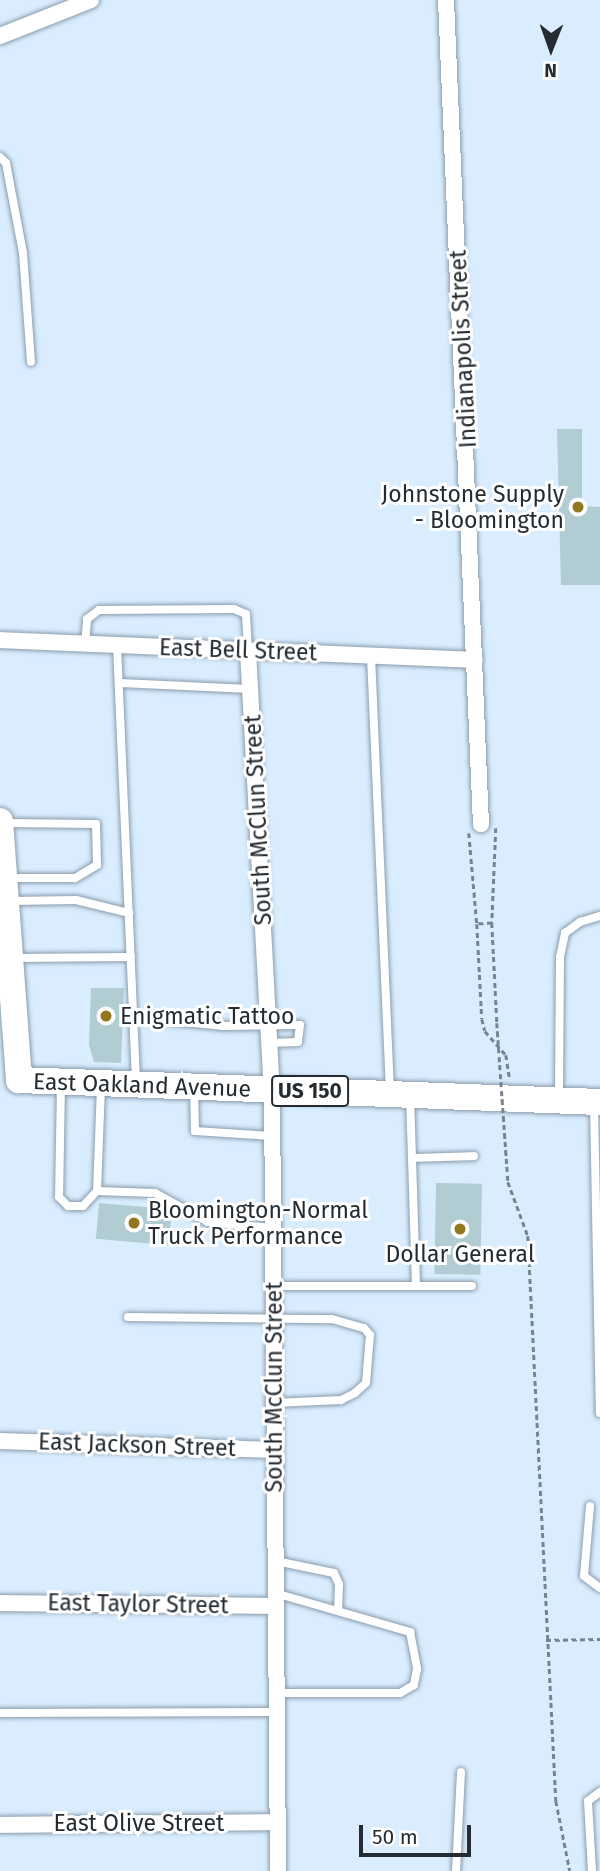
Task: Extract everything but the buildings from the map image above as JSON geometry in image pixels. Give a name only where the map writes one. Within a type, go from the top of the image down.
[{"type":"main road","name":"US 150","points":[[0,822],[7,965]]},
{"type":"main road","name":"East Oakland Avenue","points":[[7,965],[19,1080],[597,1102]]},
{"type":"street","points":[[0,36],[72,3],[91,0]]},
{"type":"street","name":"Indianapolis Street","points":[[446,0],[475,660],[489,823]]},
{"type":"street","name":"East Bell Street","points":[[0,640],[475,660]]},
{"type":"street","name":"South McClun Street","points":[[248,651],[272,1090],[278,1871]]},
{"type":"street","name":"East Jackson Street","points":[[0,1440],[274,1450]]},
{"type":"street","name":"East Taylor Street","points":[[0,1603],[275,1599]]},
{"type":"street","name":"East Olive Street","points":[[0,1825],[278,1822]]},
{"type":"lane","points":[[0,157],[6,163],[23,253],[31,362]]},
{"type":"lane","points":[[85,643],[87,620],[99,610],[233,608],[246,614],[248,651]]},
{"type":"lane","points":[[117,645],[136,1085]]},
{"type":"lane","points":[[371,656],[400,1095],[412,1158],[416,1286]]},
{"type":"lane","points":[[119,683],[251,689]]},
{"type":"lane","points":[[0,822],[96,824],[97,865],[75,878],[5,889]]},
{"type":"lane","points":[[5,889],[76,900],[129,913]]},
{"type":"lane","points":[[559,1101],[560,957],[565,933],[580,922],[600,916]]},
{"type":"lane","points":[[7,965],[131,957]]},
{"type":"lane","points":[[134,1017],[222,1026],[299,1024],[300,1038],[270,1043]]},
{"type":"lane","points":[[61,1082],[59,1198],[68,1206],[83,1206],[97,1191],[101,1084]]},
{"type":"lane","points":[[194,1087],[195,1131],[272,1136]]},
{"type":"lane","points":[[597,1102],[600,1413]]},
{"type":"lane","points":[[412,1158],[474,1156]]},
{"type":"lane","points":[[97,1191],[155,1193],[208,1222],[273,1228]]},
{"type":"lane","points":[[273,1286],[472,1286]]},
{"type":"lane","points":[[128,1317],[340,1320],[364,1328],[370,1335],[366,1383],[355,1393],[341,1400],[274,1403]]},
{"type":"lane","points":[[590,1506],[584,1576],[600,1588]]},
{"type":"lane","points":[[590,1522],[600,1525]]},
{"type":"lane","points":[[275,1561],[334,1573],[339,1584],[338,1608]]},
{"type":"lane","points":[[275,1599],[338,1608],[410,1632],[415,1642],[414,1685],[400,1693],[276,1693]]},
{"type":"lane","points":[[0,1713],[276,1712]]},
{"type":"lane","points":[[456,1871],[461,1772]]},
{"type":"lane","points":[[592,1871],[588,1801],[600,1793]]},
{"type":"path","points":[[489,823],[469,824],[482,1019],[485,1031],[506,1055],[510,1079]]},
{"type":"path","points":[[477,924],[492,923]]},
{"type":"path","points":[[497,1023],[508,1182],[528,1236],[556,1801],[570,1871]]},
{"type":"path","points":[[546,1640],[600,1639]]},
{"type":"place","name":"Johnstone Supply - Bloomington","points":[[578,507]]},
{"type":"place","name":"Enigmatic Tattoo","points":[[106,1016]]},
{"type":"place","name":"Bloomington-Normal Truck Performance","points":[[134,1223]]},
{"type":"place","name":"Dollar General","points":[[460,1229]]}]
